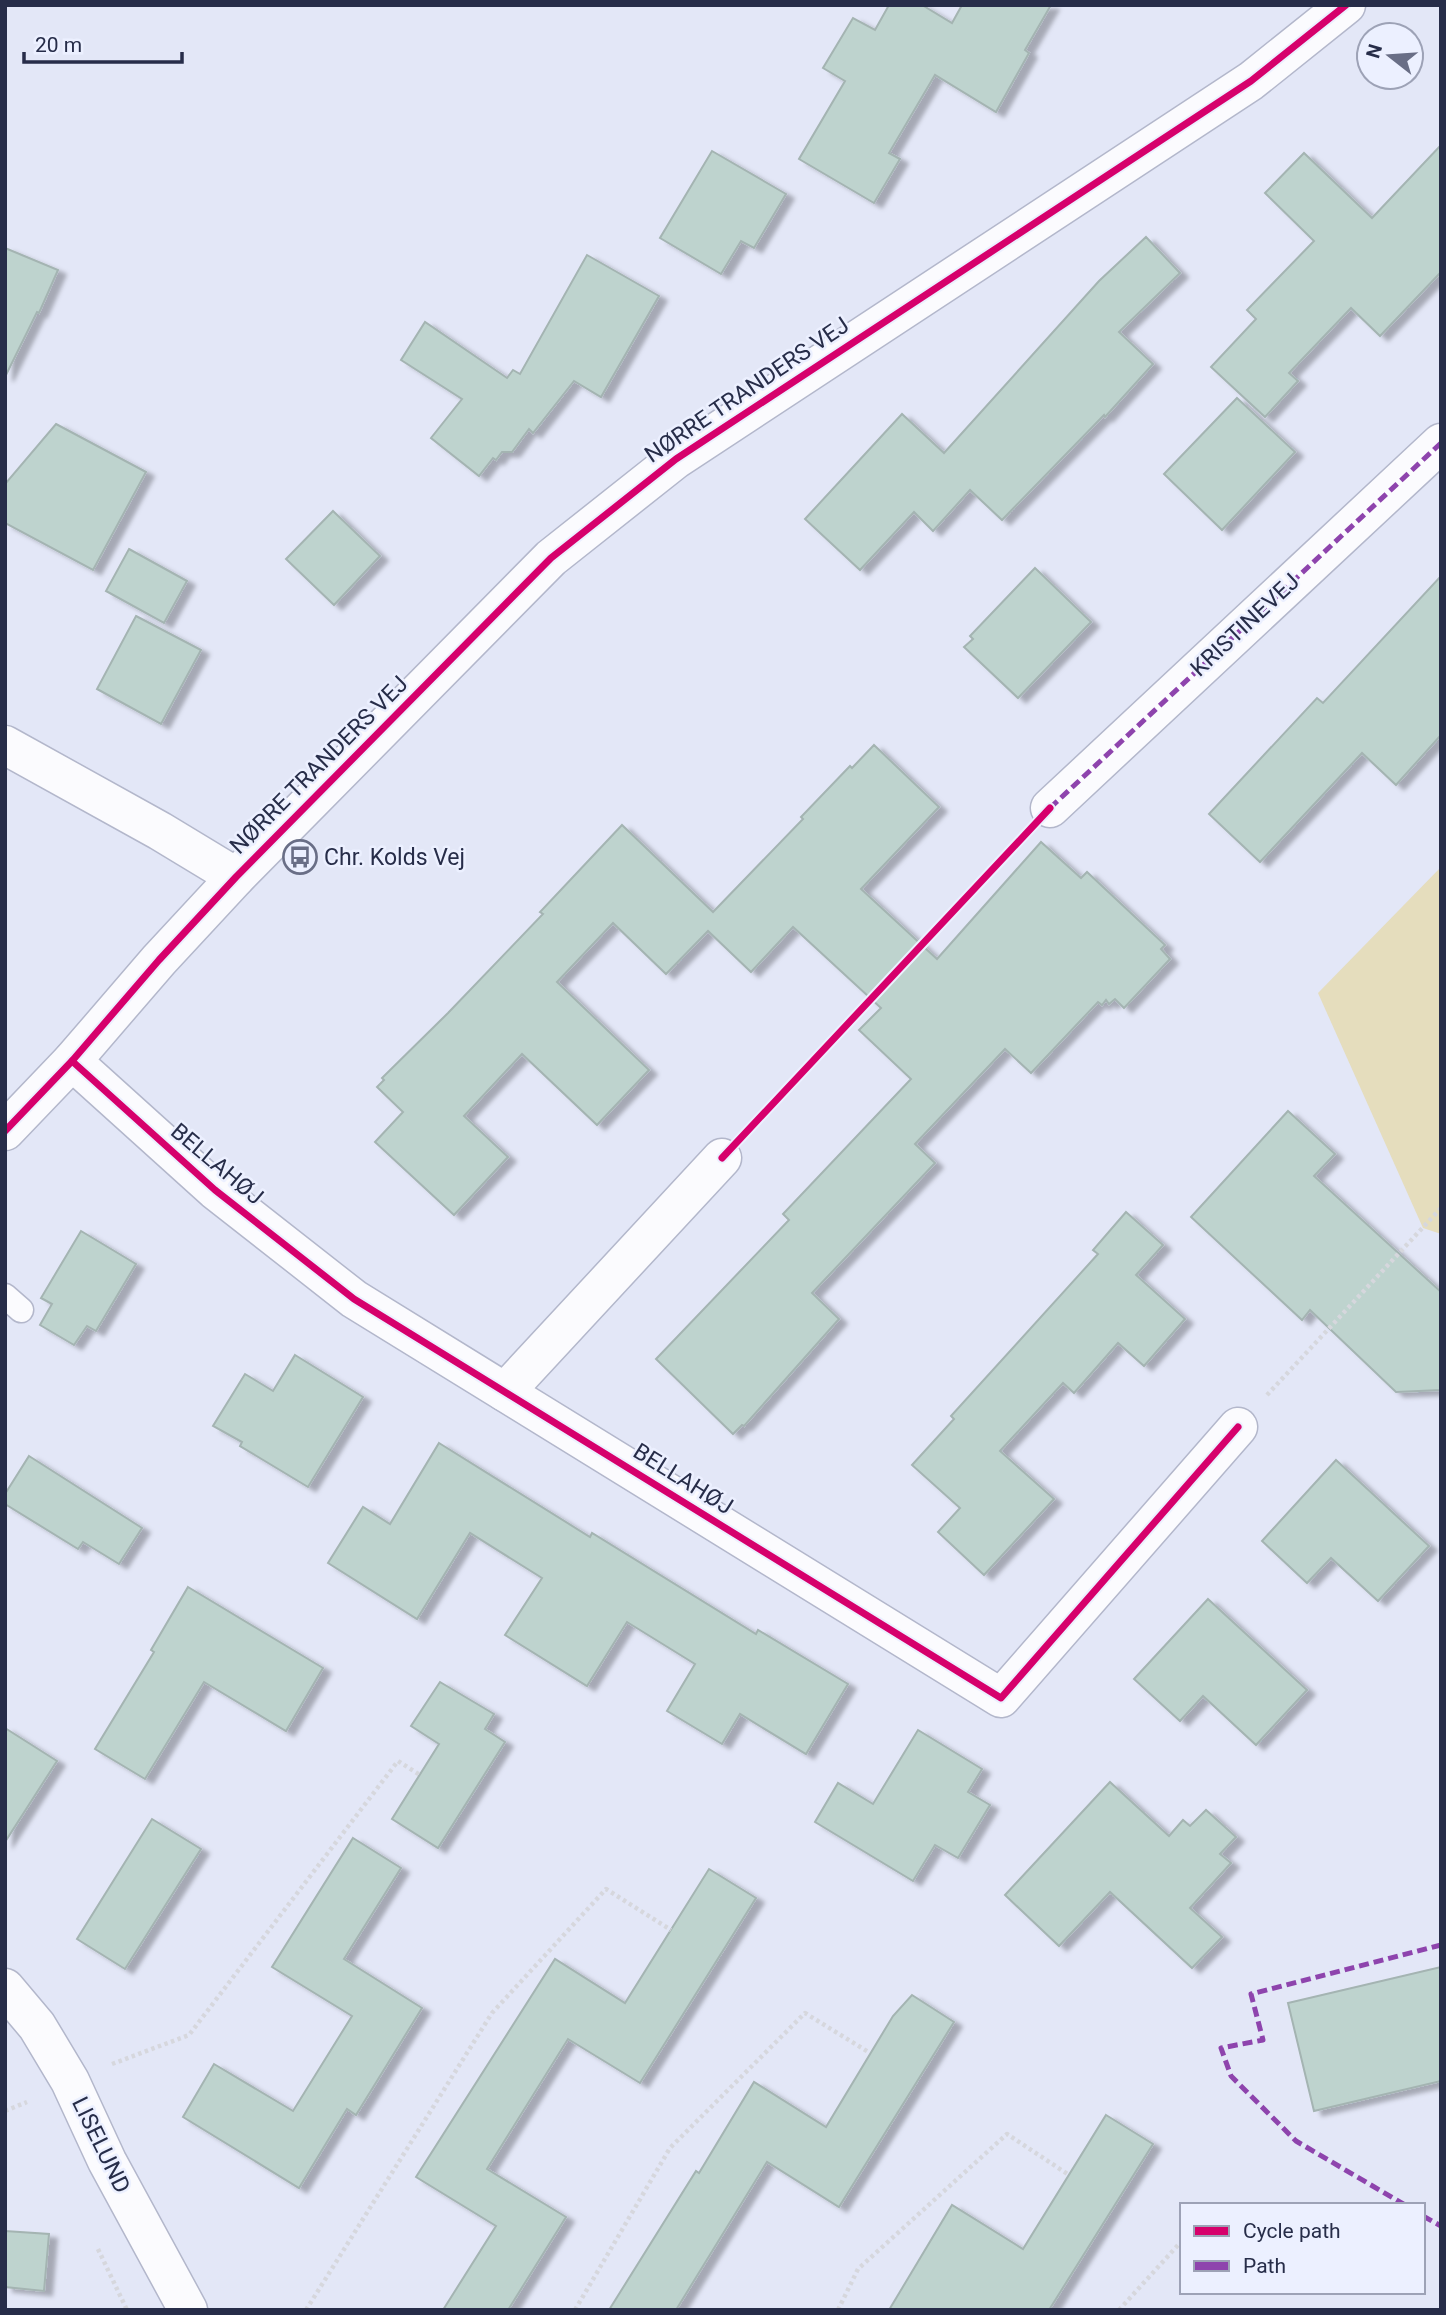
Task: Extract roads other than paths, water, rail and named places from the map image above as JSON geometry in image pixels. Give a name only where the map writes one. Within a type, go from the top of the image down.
[{"type":"street","name":"NØRRE TRANDERS VEJ","points":[[5,1131],[72,1061],[236,877],[551,558],[676,458],[1251,81],[1346,5]]},
{"type":"street","name":"KRISTINEVEJ","points":[[1050,808],[1441,443]]},
{"type":"street","points":[[5,745],[160,831],[236,877]]},
{"type":"street","name":"BELLAHØJ","points":[[72,1061],[215,1190],[354,1299],[1000,1698],[1238,1427]]},
{"type":"street","points":[[505,1392],[722,1158]]},
{"type":"street","name":"LISELUND","points":[[5,1987],[37,2026],[69,2081],[107,2161],[188,2310]]},
{"type":"place","name":"Chr. Kolds Vej","points":[[300,857]]}]
